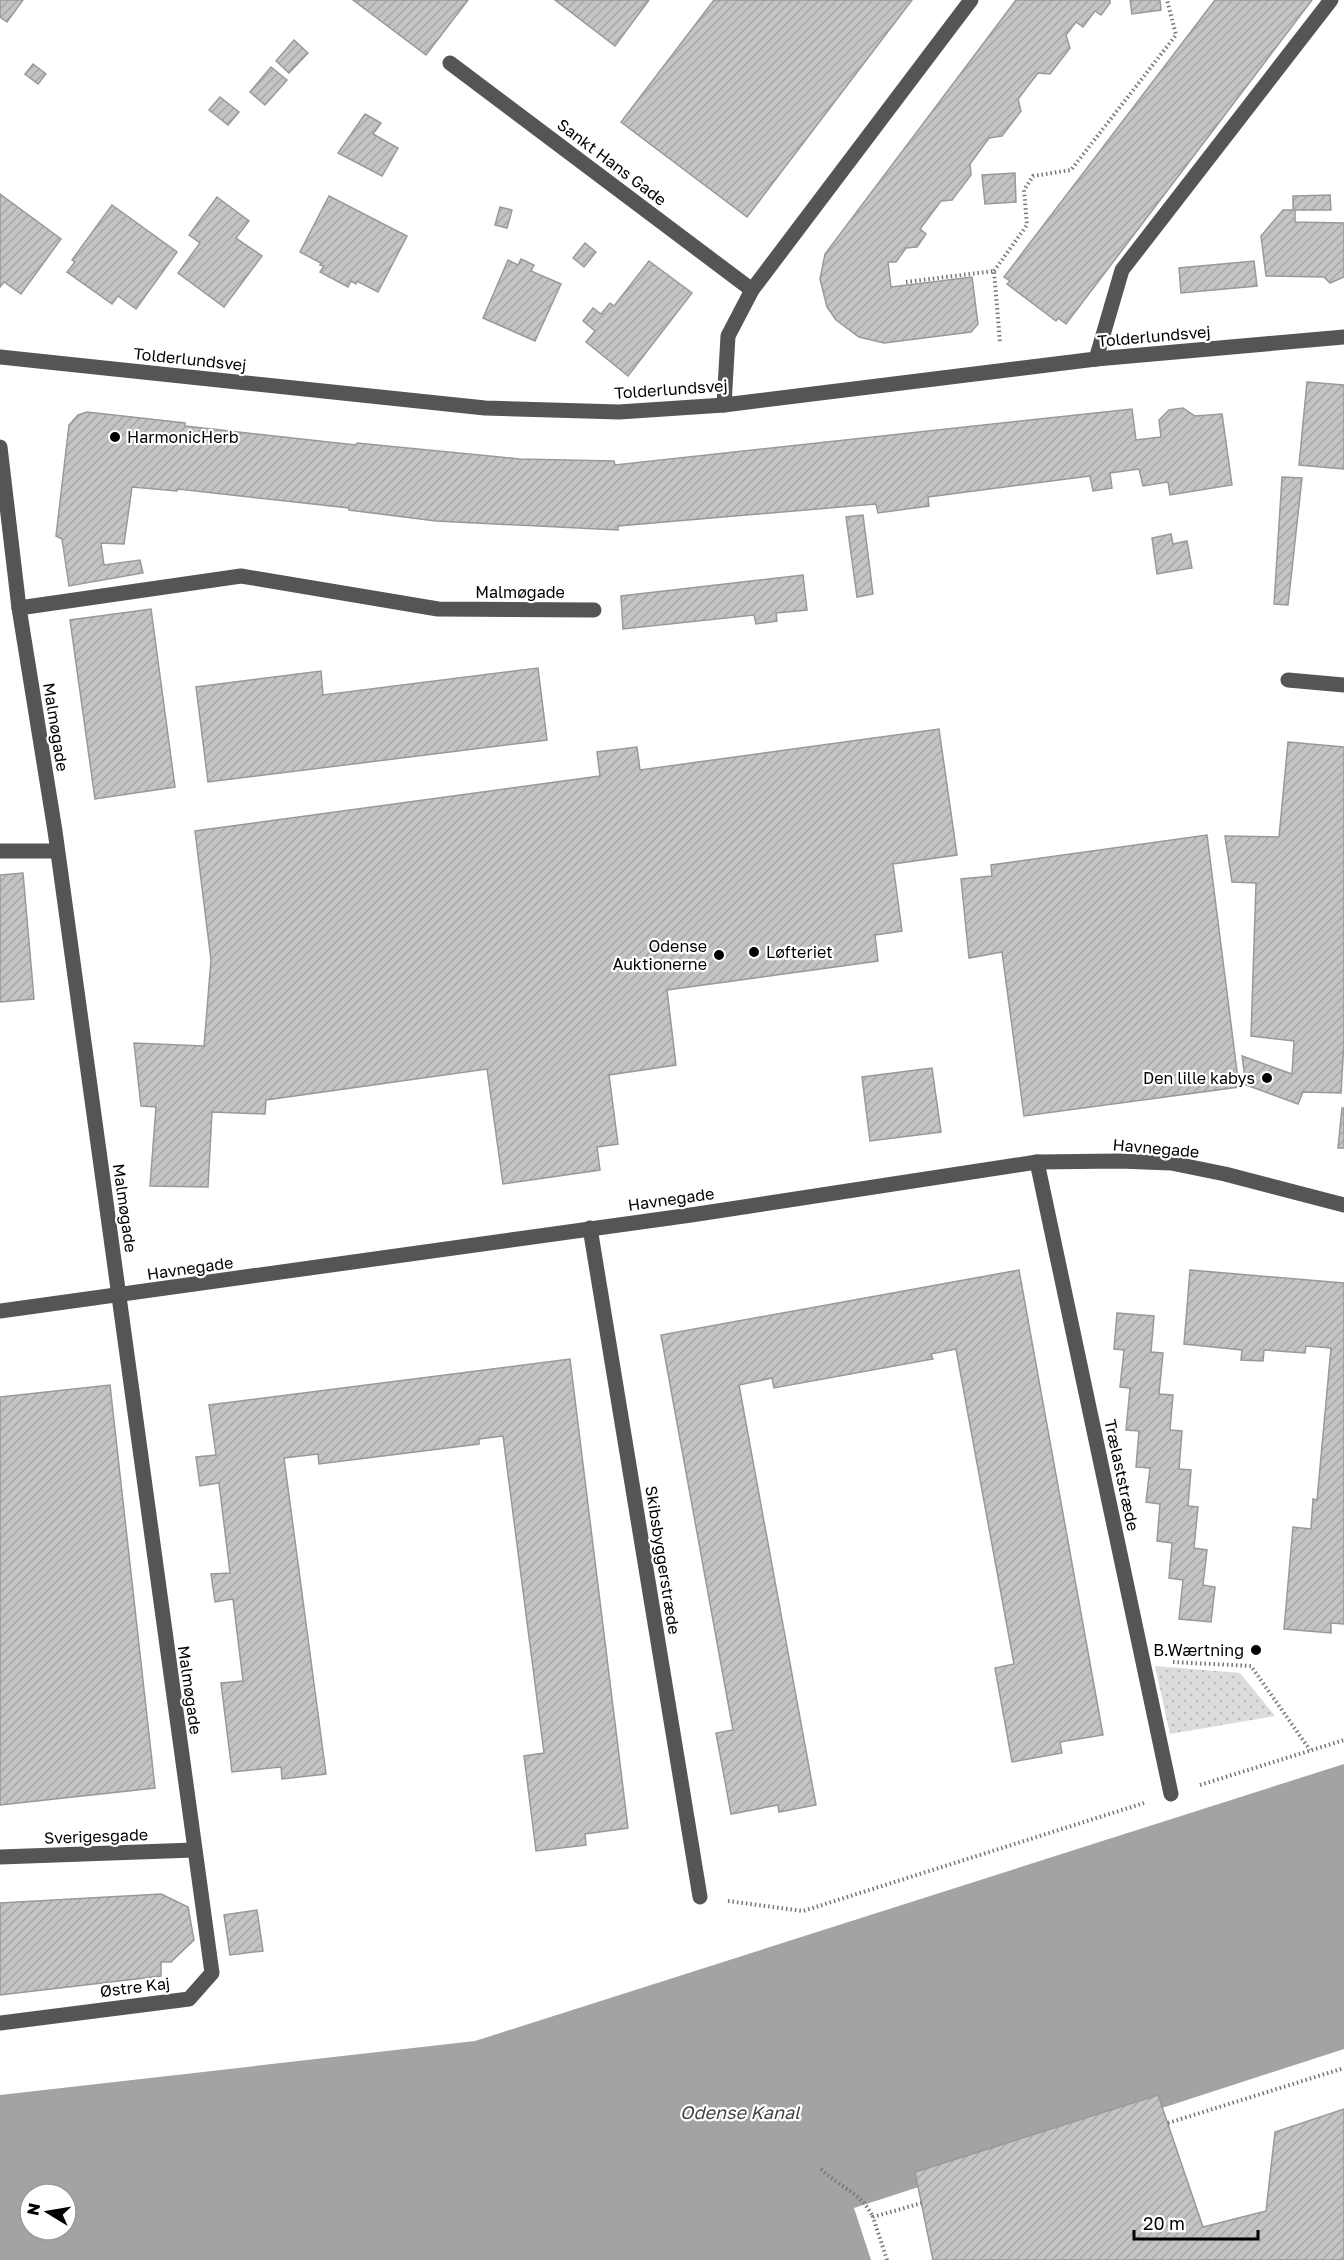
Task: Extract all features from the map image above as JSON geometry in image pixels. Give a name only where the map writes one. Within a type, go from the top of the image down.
[{"type":"street","points":[[724,405],[728,336],[752,290],[971,0]]},
{"type":"street","points":[[1096,359],[1122,270],[1331,0]]},
{"type":"street","name":"Sankt Hans Gade","points":[[450,63],[752,290]]},
{"type":"street","name":"Tolderlundsvej","points":[[0,357],[485,408],[619,412],[724,405],[1096,359],[1344,337]]},
{"type":"street","name":"Malmøgade","points":[[0,447],[6,544],[19,608],[57,851],[194,1850]]},
{"type":"street","name":"Malmøgade","points":[[19,608],[241,576],[438,609],[594,610]]},
{"type":"street","points":[[1288,680],[1344,685]]},
{"type":"street","points":[[0,851],[57,851]]},
{"type":"street","name":"Havnegade","points":[[0,1311],[119,1297],[1037,1162],[1170,1163],[1225,1174],[1344,1205]]},
{"type":"street","name":"Trælaststræde","points":[[1037,1162],[1171,1794]]},
{"type":"street","name":"Skibsbyggerstræde","points":[[590,1228],[700,1897]]},
{"type":"street","name":"Sverigesgade","points":[[0,1857],[194,1850]]},
{"type":"street","name":"Østre Kaj","points":[[0,2022],[189,1999],[212,1973],[194,1850]]},
{"type":"path","points":[[998,319],[994,271],[1027,225],[1024,190],[1033,176],[1071,170],[1176,35],[1167,0]]},
{"type":"path","points":[[906,282],[994,271]]},
{"type":"path","points":[[1143,1660],[1251,1666],[1310,1750]]},
{"type":"path","points":[[700,1897],[802,1911],[1344,1740]]},
{"type":"path","points":[[1168,2123],[1344,2068]]},
{"type":"path","points":[[821,2169],[835,2183],[858,2195],[873,2217],[888,2260]]},
{"type":"path","points":[[873,2217],[922,2203]]},
{"type":"shaded area","points":[[1155,1666],[1240,1673],[1275,1716],[1170,1734]]},
{"type":"water","name":"Odense Kanal","points":[[1344,1764],[1344,2049],[854,2208],[871,2260],[0,2260],[0,2095],[475,2041]]},
{"type":"building","points":[[0,0],[23,0],[7,22],[0,17]]},
{"type":"building","points":[[353,0],[468,0],[426,55]]},
{"type":"building","points":[[555,0],[649,0],[615,46]]},
{"type":"building","points":[[714,0],[912,0],[747,217],[621,122]]},
{"type":"building","points":[[1016,0],[1110,0],[1110,3],[1101,15],[1095,11],[1083,27],[1076,22],[1066,35],[1070,48],[1050,74],[1038,73],[1018,99],[1021,111],[1002,136],[989,138],[970,164],[971,175],[952,200],[941,201],[920,229],[926,234],[917,247],[906,248],[896,262],[888,262],[891,287],[972,277],[978,324],[971,332],[884,343],[859,337],[836,320],[827,307],[820,279],[825,254]]},
{"type":"building","points":[[1130,0],[1160,0],[1161,10],[1132,14]]},
{"type":"building","points":[[1215,0],[1312,0],[1066,324],[1058,318],[1056,321],[1007,284],[1010,281],[1004,277]]},
{"type":"building","points":[[294,40],[308,53],[289,73],[276,61]]},
{"type":"building","points":[[33,64],[46,74],[38,84],[25,74]]},
{"type":"building","points":[[271,67],[287,80],[265,105],[250,92]]},
{"type":"building","points":[[220,97],[239,112],[228,125],[209,110]]},
{"type":"building","points":[[365,114],[381,123],[373,134],[398,148],[382,176],[338,153]]},
{"type":"building","points":[[1015,173],[1016,202],[985,204],[982,175]]},
{"type":"building","points":[[0,194],[61,239],[21,294],[4,282],[0,287]]},
{"type":"building","points":[[1330,195],[1331,210],[1295,210],[1295,222],[1344,223],[1344,277],[1330,283],[1324,277],[1266,276],[1261,236],[1283,210],[1293,210],[1293,196]]},
{"type":"building","points":[[329,196],[407,236],[378,292],[357,281],[356,284],[351,281],[348,287],[320,272],[324,266],[320,265],[321,263],[300,252]]},
{"type":"building","points":[[217,197],[249,221],[236,238],[262,256],[224,307],[178,273],[200,243],[189,235]]},
{"type":"building","points":[[112,205],[177,252],[136,309],[118,296],[112,304],[67,272],[75,262],[72,260]]},
{"type":"building","points":[[500,207],[512,210],[507,228],[495,225]]},
{"type":"building","points":[[585,243],[596,252],[584,267],[573,258]]},
{"type":"building","points":[[521,259],[534,265],[531,271],[561,284],[535,341],[483,318],[508,260],[518,265]]},
{"type":"building","points":[[649,261],[692,293],[628,376],[586,342],[595,331],[583,321],[593,308],[601,314],[610,303],[614,306]]},
{"type":"building","points":[[1254,261],[1257,286],[1181,293],[1179,268]]},
{"type":"building","points":[[1307,382],[1344,385],[1344,469],[1299,465]]},
{"type":"building","points":[[1183,408],[1195,416],[1222,414],[1232,485],[1170,495],[1168,482],[1143,486],[1139,469],[1110,473],[1112,488],[1093,491],[1090,476],[928,497],[929,506],[878,513],[876,504],[618,526],[618,530],[436,521],[349,510],[349,508],[178,489],[177,491],[132,487],[124,544],[101,543],[104,565],[140,560],[143,573],[69,586],[62,539],[56,536],[69,425],[78,415],[87,412],[185,423],[185,426],[356,445],[357,443],[520,459],[614,461],[615,465],[1132,409],[1136,440],[1161,437],[1159,420],[1169,410]]},
{"type":"building","points":[[1282,477],[1302,478],[1288,605],[1274,604]]},
{"type":"building","points":[[863,515],[873,594],[857,597],[846,517]]},
{"type":"building","points":[[1171,534],[1173,544],[1187,541],[1192,568],[1157,574],[1152,538]]},
{"type":"building","points":[[803,575],[807,610],[776,613],[777,621],[756,624],[754,615],[623,629],[621,596]]},
{"type":"building","points":[[151,609],[175,787],[95,799],[70,620]]},
{"type":"building","points":[[538,668],[547,740],[208,782],[196,687],[321,671],[323,695]]},
{"type":"building","points":[[939,729],[957,855],[893,864],[902,931],[875,935],[878,961],[667,990],[676,1065],[609,1075],[618,1144],[597,1147],[600,1170],[503,1184],[487,1069],[266,1100],[265,1114],[212,1112],[208,1187],[150,1186],[156,1107],[141,1106],[134,1043],[204,1046],[211,960],[195,831],[600,776],[597,752],[637,747],[640,770]]},
{"type":"building","points":[[1288,742],[1344,747],[1344,1042],[1341,1093],[1303,1092],[1298,1104],[1246,1085],[1242,1056],[1292,1074],[1294,1041],[1251,1036],[1256,883],[1232,882],[1225,836],[1279,837]]},
{"type":"building","points":[[1207,835],[1239,1087],[1024,1116],[1002,952],[969,958],[961,879],[992,876],[991,865]]},
{"type":"building","points":[[23,873],[34,999],[0,1002],[0,875]]},
{"type":"building","points":[[932,1068],[941,1132],[870,1141],[862,1077]]},
{"type":"building","points":[[1342,1108],[1344,1108],[1344,1148],[1338,1148]]},
{"type":"building","points":[[1019,1270],[1103,1735],[1060,1742],[1062,1753],[1012,1762],[995,1668],[1014,1664],[956,1349],[931,1354],[933,1359],[774,1388],[772,1378],[739,1385],[816,1805],[779,1812],[778,1805],[731,1814],[716,1733],[733,1730],[661,1335]]},
{"type":"building","points":[[1190,1270],[1344,1283],[1344,1624],[1331,1623],[1331,1633],[1284,1629],[1293,1527],[1311,1529],[1313,1499],[1317,1500],[1331,1348],[1306,1346],[1305,1353],[1264,1350],[1263,1361],[1241,1360],[1242,1350],[1184,1344]]},
{"type":"building","points":[[1117,1313],[1154,1316],[1151,1352],[1163,1353],[1159,1394],[1173,1395],[1170,1430],[1182,1431],[1179,1469],[1191,1470],[1188,1506],[1198,1507],[1194,1548],[1207,1550],[1203,1585],[1215,1587],[1211,1622],[1179,1619],[1183,1580],[1169,1578],[1172,1543],[1157,1541],[1160,1504],[1146,1502],[1150,1468],[1136,1467],[1139,1431],[1126,1430],[1130,1388],[1120,1387],[1124,1350],[1114,1349]]},
{"type":"building","points":[[570,1359],[628,1828],[585,1834],[586,1845],[536,1851],[524,1756],[544,1753],[503,1436],[479,1439],[479,1444],[319,1464],[318,1454],[284,1458],[326,1774],[282,1779],[281,1767],[232,1772],[221,1683],[243,1681],[233,1599],[215,1602],[211,1574],[230,1573],[219,1483],[200,1486],[196,1457],[216,1455],[209,1405]]},
{"type":"building","points":[[110,1385],[155,1788],[0,1805],[0,1397]]},
{"type":"building","points":[[161,1894],[188,1907],[194,1940],[171,1962],[161,1962],[161,1976],[0,1995],[0,1903]]},
{"type":"building","points":[[257,1910],[263,1951],[230,1955],[224,1915]]},
{"type":"building","points":[[1158,2095],[1203,2227],[1266,2211],[1275,2132],[1344,2109],[1344,2260],[933,2260],[915,2172]]},
{"type":"place","name":"HarmonicHerb","points":[[115,437]]},
{"type":"place","name":"Løfteriet","points":[[754,952]]},
{"type":"place","name":"Odense Auktionerne","points":[[719,955]]},
{"type":"place","name":"Den lille kabys","points":[[1267,1078]]},
{"type":"place","name":"B.Wærtning","points":[[1256,1650]]}]
